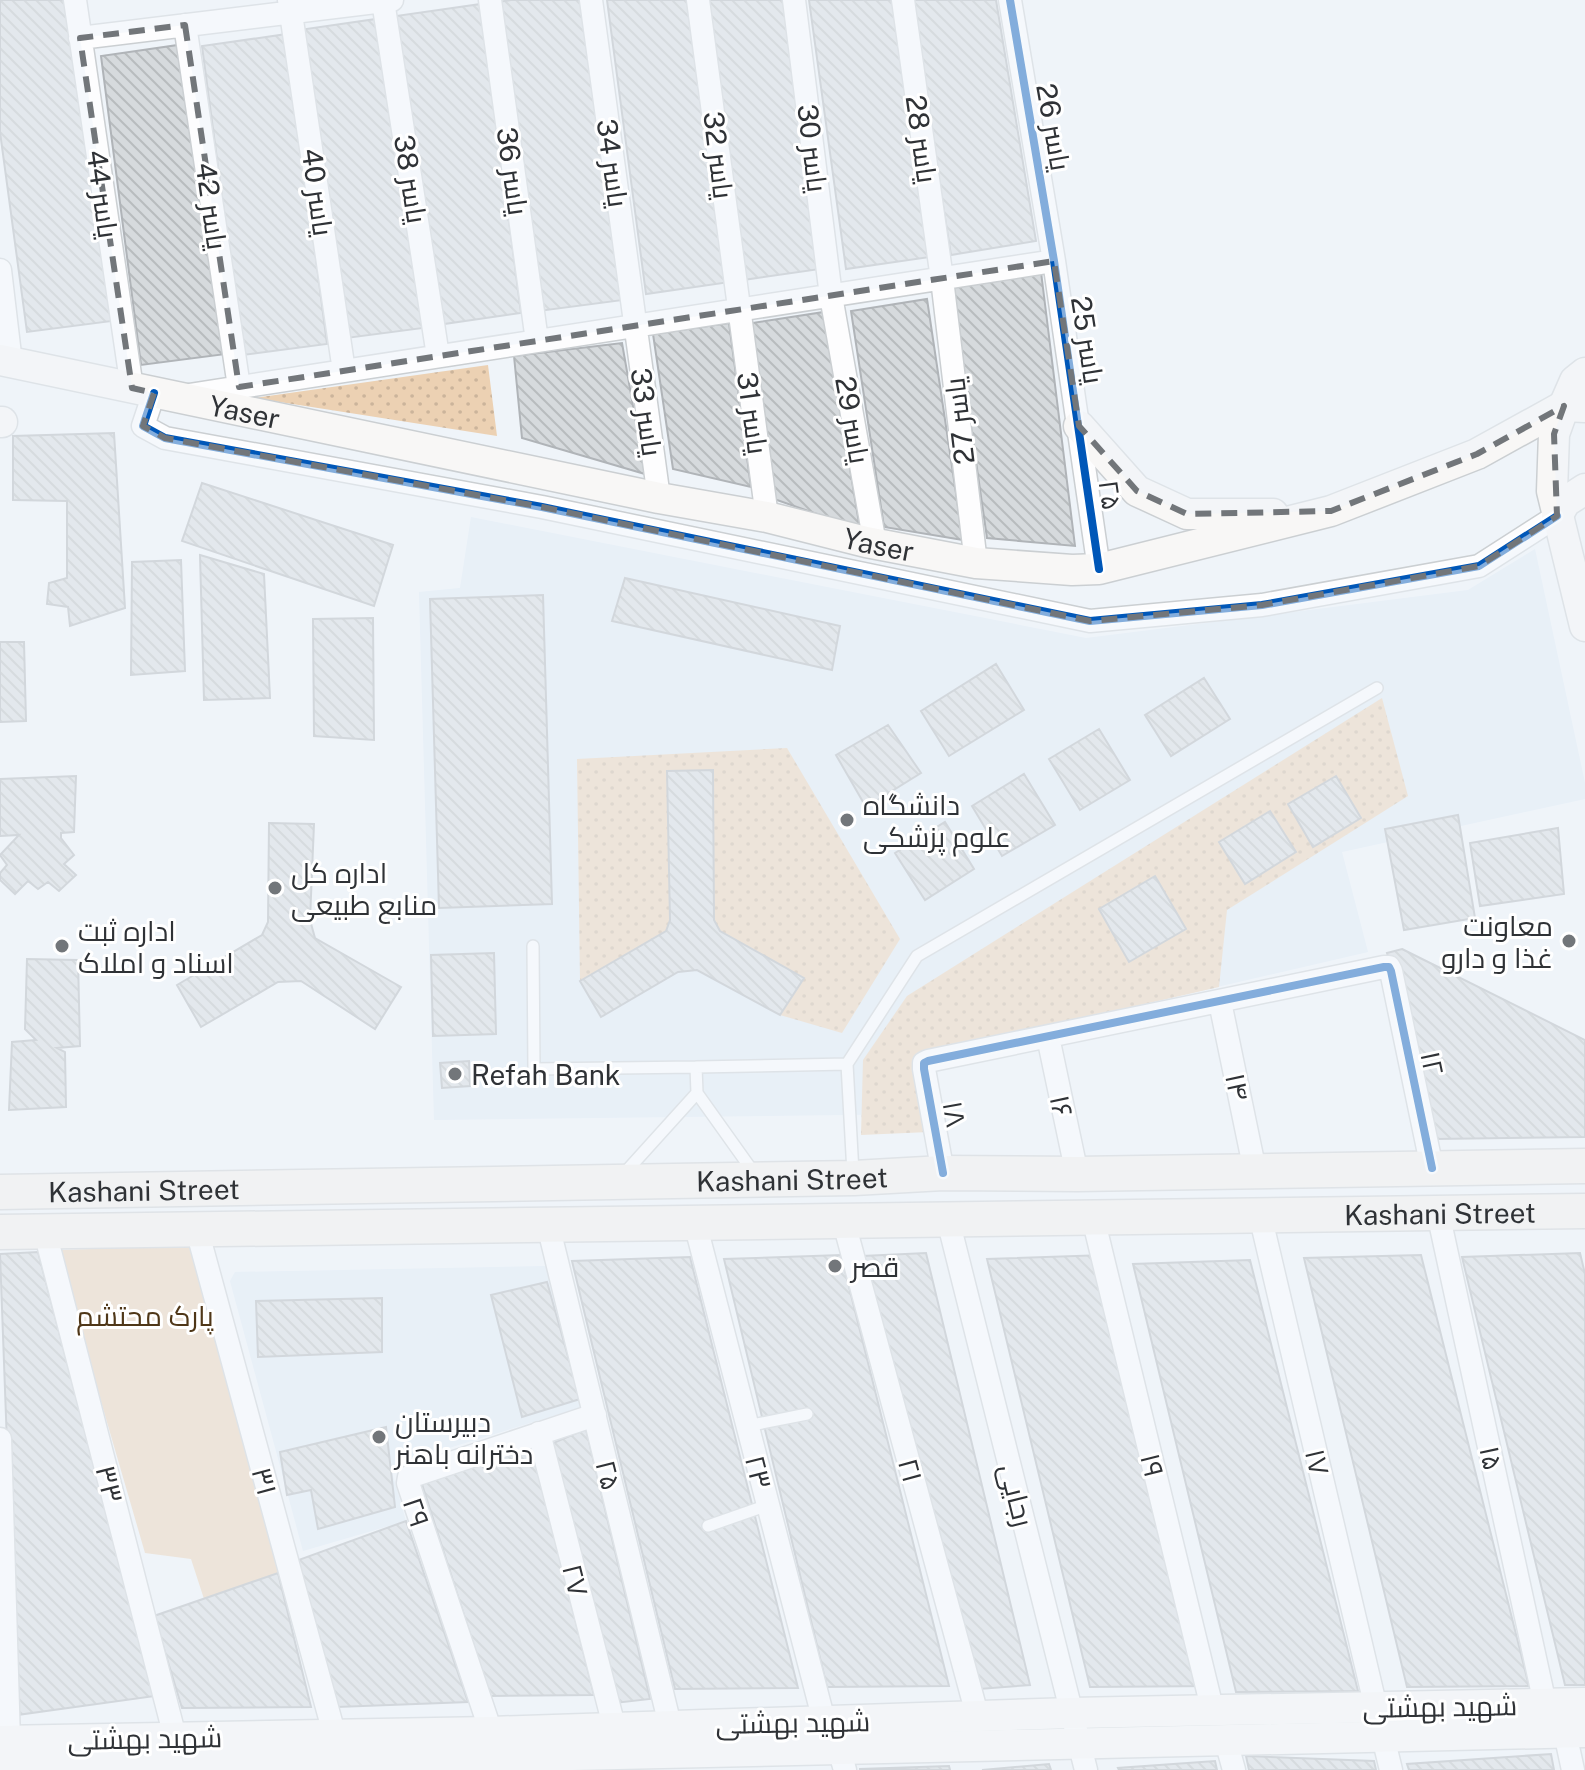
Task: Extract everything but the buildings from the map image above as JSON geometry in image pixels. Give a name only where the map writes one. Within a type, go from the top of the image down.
[{"type":"main road","name":"Yaser","points":[[6,362],[659,498],[767,517],[875,544],[976,563],[1072,570],[1099,569],[1331,511],[1578,413],[1575,381],[1585,373]]},
{"type":"main road","points":[[1578,413],[1554,434],[1552,491],[1585,626]]},
{"type":"main road","points":[[1079,426],[1137,491],[1187,514],[1331,511]]},
{"type":"main road","points":[[1557,516],[1565,502],[1585,489]]},
{"type":"main road","name":"Kashani Street","points":[[0,1192],[759,1180],[943,1173],[1077,1174],[1585,1166]]},
{"type":"main road","name":"Kashani Street","points":[[0,1232],[1438,1213],[1584,1216]]},
{"type":"main road","name":"شهید بهشتی","points":[[3,1750],[184,1757],[673,1749],[842,1760],[1083,1757],[1545,1704],[1585,1703]]},
{"type":"main road","name":"شهید بهشتی","points":[[496,1753],[614,1726],[673,1749],[824,1721],[1072,1713],[1213,1712],[1575,1732]]},
{"type":"main road","name":"شهید بهشتی","points":[[3,1750],[62,1768],[184,1757]]},
{"type":"street","name":"یاسر 44","points":[[75,0],[80,38],[154,393],[143,426],[165,438],[542,507],[1090,621],[1262,605],[1479,566],[1557,516]]},
{"type":"street","points":[[80,38],[185,25],[290,6],[392,0]]},
{"type":"street","name":"یاسر 36","points":[[490,0],[537,341]]},
{"type":"street","name":"یاسر 34","points":[[591,0],[635,326]]},
{"type":"street","name":"یاسر 32","points":[[698,0],[739,310]]},
{"type":"street","name":"یاسر 30","points":[[794,0],[831,296]]},
{"type":"street","name":"یاسر 28","points":[[903,0],[942,279]]},
{"type":"street","name":"یاسر 26","points":[[1010,0],[1054,261]]},
{"type":"street","name":"یاسر 38","points":[[383,1],[438,356]]},
{"type":"street","name":"یاسر 40","points":[[290,6],[344,371]]},
{"type":"street","name":"یاسر 42","points":[[185,25],[239,387]]},
{"type":"street","name":"Yaser","points":[[154,393],[239,387],[1054,261]]},
{"type":"street","name":"یاسر 25","points":[[1054,261],[1079,426]]},
{"type":"street","points":[[0,270],[6,362]]},
{"type":"street","name":"یاسر 27","points":[[942,279],[976,563]]},
{"type":"street","name":"یاسر 29","points":[[831,296],[875,544]]},
{"type":"street","name":"یاسر 31","points":[[739,310],[767,517]]},
{"type":"street","name":"یاسر 33","points":[[635,326],[659,498]]},
{"type":"street","name":"۲۵","points":[[1079,426],[1099,569]]},
{"type":"street","name":"۱۲","points":[[1220,1002],[1389,967],[1432,1168]]},
{"type":"street","points":[[1048,1037],[1220,1002]]},
{"type":"street","name":"۱۴","points":[[1220,1002],[1255,1171]]},
{"type":"street","name":"۱۸","points":[[943,1173],[924,1063],[1048,1037]]},
{"type":"street","name":"۱۶","points":[[1048,1037],[1077,1174]]},
{"type":"street","name":"۱۵","points":[[1438,1213],[1545,1704]]},
{"type":"street","name":"۱۷","points":[[1260,1215],[1380,1722]]},
{"type":"street","name":"۱۹","points":[[1093,1218],[1213,1712]]},
{"type":"street","name":"رجایی","points":[[948,1220],[1083,1757]]},
{"type":"street","name":"۲۳","points":[[695,1223],[824,1721]]},
{"type":"street","name":"۲۱","points":[[844,1223],[978,1718]]},
{"type":"street","name":"۲۵","points":[[548,1225],[673,1749]]},
{"type":"street","name":"۳۱","points":[[197,1230],[337,1755]]},
{"type":"street","name":"۳۳","points":[[45,1232],[184,1757]]},
{"type":"street","name":"۲۹","points":[[496,1753],[408,1483],[414,1473],[595,1415]]},
{"type":"street","name":"۲۷","points":[[539,1433],[614,1726]]},
{"type":"street","points":[[0,1439],[3,1750]]},
{"type":"street","points":[[1380,1722],[1391,1770]]},
{"type":"street","points":[[1573,1770],[1575,1732]]},
{"type":"street","points":[[1226,1741],[1234,1770]]},
{"type":"lane","points":[[854,1178],[847,1064],[917,956],[1377,688]]},
{"type":"lane","points":[[533,946],[534,1069],[847,1064]]},
{"type":"lane","points":[[696,1067],[697,1093],[759,1180]]},
{"type":"lane","points":[[616,1182],[697,1093]]},
{"type":"lane","points":[[747,1426],[807,1414]]},
{"type":"lane","points":[[708,1526],[768,1505]]},
{"type":"highlighted area","points":[[185,25],[239,387],[1054,261],[1079,426],[1137,491],[1187,514],[1331,511],[1477,454],[1564,406],[1554,434],[1557,516],[1479,566],[1262,605],[1090,621],[542,507],[165,438],[143,426],[154,393],[132,388],[80,38]]},
{"type":"shaded area","name":"دانشگاه علوم پزشکی","points":[[471,517],[1086,638],[1468,590],[1535,549],[1585,783],[1585,799],[1342,852],[1368,952],[914,1057],[925,1114],[434,1120],[419,592],[460,588]],"holes":[[[542,595],[552,904],[439,908],[430,599]],[[995,665],[1024,709],[950,756],[921,712]],[[1146,715],[1230,719],[1171,756]],[[888,725],[921,773],[866,807],[836,755]],[[1099,729],[1129,780],[1080,809],[1049,759]],[[712,770],[803,978],[780,1015],[697,970],[678,972],[600,1017],[580,980],[666,931],[670,920],[667,771]],[[972,806],[1054,825],[1002,856]],[[944,822],[974,869],[925,900],[895,853]]]},
{"type":"shaded area","name":"دبیرستان دخترانه باهنر","points":[[547,1266],[582,1407],[390,1466],[406,1521],[303,1551],[230,1281],[235,1272]]},
{"type":"green space","points":[[488,365],[497,436],[254,398]]},
{"type":"green space","points":[[1382,698],[1408,796],[1227,910],[1219,987],[914,1057],[929,1132],[861,1135],[863,1060],[907,996]]},
{"type":"green space","points":[[787,748],[900,939],[842,1033],[780,1015],[803,978],[720,931],[714,920],[712,770],[667,771],[670,920],[666,931],[580,981],[577,759]]},
{"type":"green space","name":"پارک محتشم","points":[[195,1246],[283,1571],[204,1599],[191,1559],[145,1553],[57,1250]]},
{"type":"cycle path","points":[[1010,0],[1054,261],[1099,569]]},
{"type":"cycle path","points":[[154,393],[143,426],[165,438],[542,507],[1090,621],[1262,605],[1479,566],[1557,516]]},
{"type":"cycle path","points":[[943,1173],[924,1069],[924,1063],[928,1061],[1384,967],[1389,967],[1391,971],[1432,1168]]},
{"type":"place","name":"دانشگاه علوم پزشکی","points":[[847,820]]},
{"type":"place","name":"اداره کل منابع طبیعی","points":[[275,888]]},
{"type":"place","name":"معاونت غذا و دارو","points":[[1569,941]]},
{"type":"place","name":"اداره ثبت اسناد و املاک","points":[[62,946]]},
{"type":"place","name":"Refah Bank","points":[[455,1074]]},
{"type":"place","name":"قصر","points":[[835,1266]]},
{"type":"place","name":"دبیرستان دخترانه باهنر","points":[[379,1437]]}]
